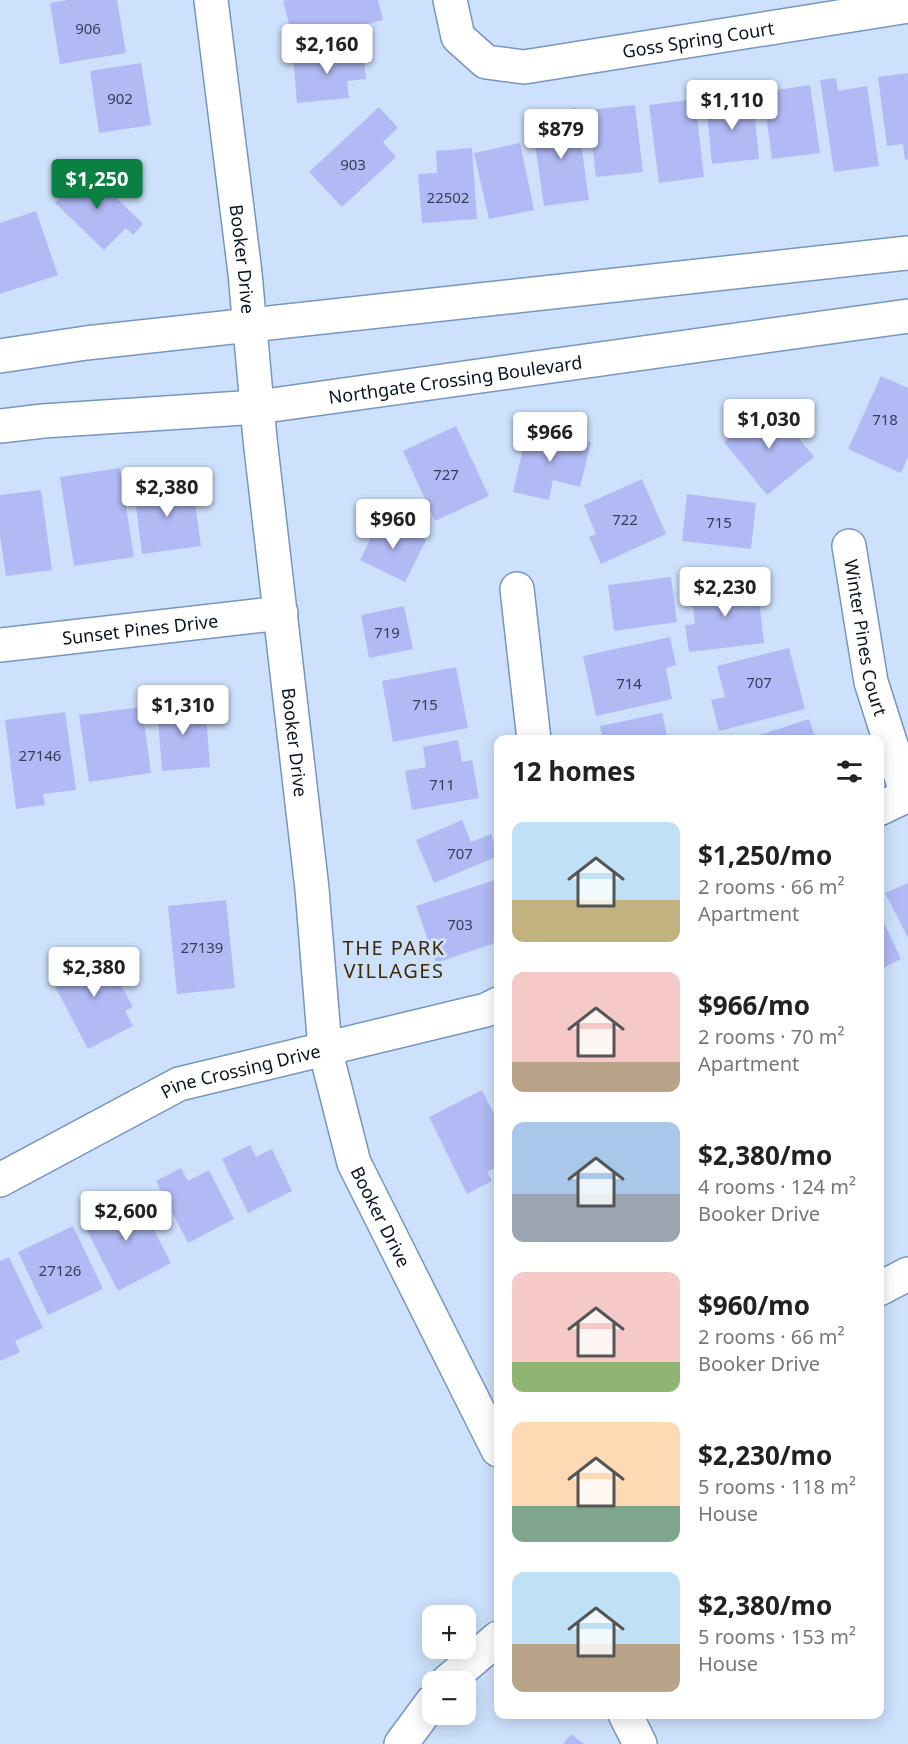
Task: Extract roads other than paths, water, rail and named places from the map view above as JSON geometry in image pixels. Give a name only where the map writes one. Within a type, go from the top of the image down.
[{"type":"street","name":"Booker Drive","points":[[212,0],[312,889],[325,1048],[354,1163],[494,1442]]},
{"type":"street","name":"Goss Spring Court","points":[[450,0],[458,37],[486,62],[524,67],[908,6]]},
{"type":"street","points":[[0,356],[86,343],[908,253]]},
{"type":"street","name":"Northgate Crossing Boulevard","points":[[0,426],[43,421],[258,407],[908,316]]},
{"type":"street","name":"Winter Pines Court","points":[[849,546],[871,682],[883,735]]},
{"type":"street","points":[[517,589],[533,735]]},
{"type":"street","name":"Sunset Pines Drive","points":[[0,645],[280,613]]},
{"type":"street","name":"Winter Pines Court","points":[[884,739],[898,800]]},
{"type":"street","name":"Pine Crossing Drive","points":[[0,1180],[179,1084],[486,1010],[494,1006]]},
{"type":"street","points":[[884,1286],[908,1274]]},
{"type":"street","points":[[460,1671],[494,1641]]},
{"type":"street","points":[[401,1744],[422,1716]]},
{"type":"street","points":[[628,1719],[640,1744]]},
{"type":"district","name":"THE PARK VILLAGES","points":[[394,958]]}]
